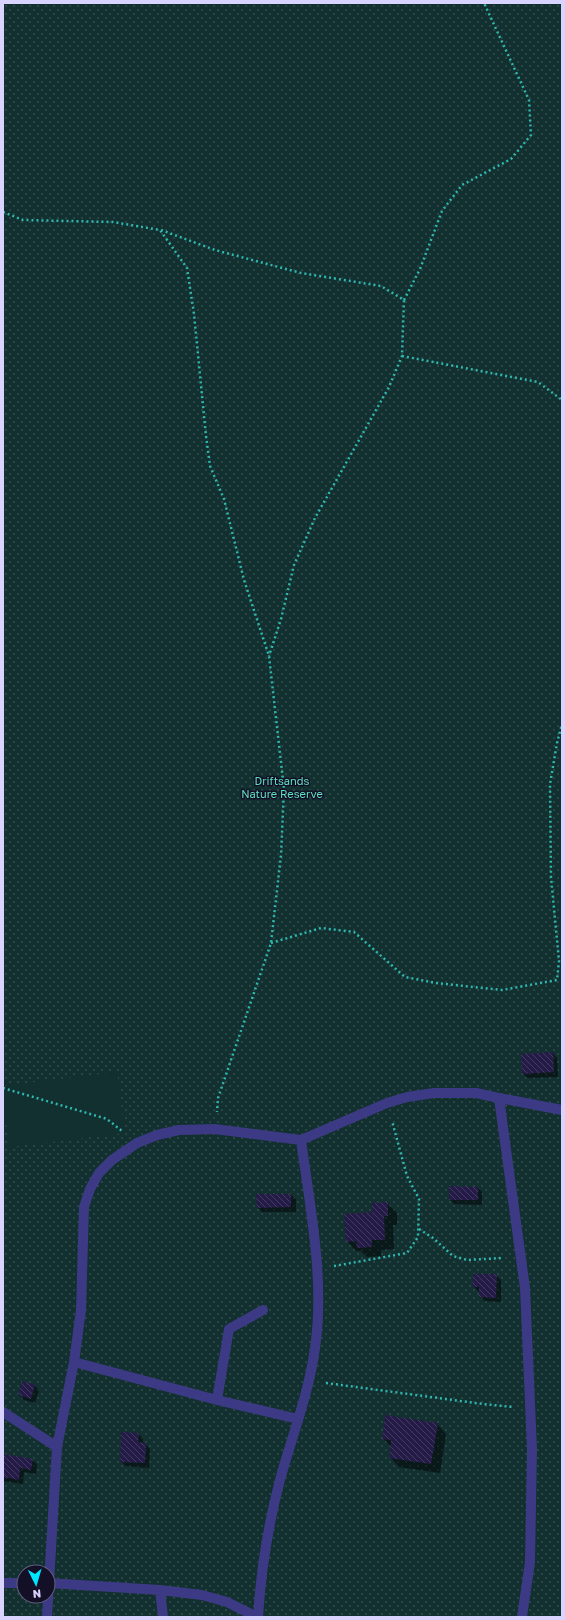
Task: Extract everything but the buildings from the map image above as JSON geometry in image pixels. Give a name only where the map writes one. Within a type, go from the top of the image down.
[{"type":"street","points":[[50,1564],[57,1447],[74,1362],[81,1310],[84,1207],[90,1189],[99,1173],[112,1160],[137,1143],[156,1135],[179,1130],[214,1129],[301,1140],[387,1103],[408,1096],[434,1092],[476,1093],[562,1110]]},
{"type":"street","points":[[499,1098],[522,1257],[525,1288],[532,1473],[530,1562],[522,1617]]},
{"type":"street","points":[[56,1583],[160,1590],[202,1595],[227,1602],[257,1617],[262,1567],[269,1522],[309,1381],[317,1329],[318,1269],[301,1140]]},
{"type":"street","points":[[217,1400],[229,1329],[263,1310]]},
{"type":"street","points":[[74,1362],[217,1400],[298,1419]]},
{"type":"street","points":[[3,1412],[57,1447]]},
{"type":"street","points":[[3,1583],[16,1583]]},
{"type":"street","points":[[160,1590],[163,1617]]},
{"type":"street","points":[[47,1617],[48,1604]]},
{"type":"path","points":[[269,656],[282,619],[294,565],[315,518],[389,387],[402,356],[404,300],[420,269],[442,211],[462,185],[511,158],[531,135],[529,100],[484,3]]},
{"type":"path","points":[[3,212],[23,220],[113,222],[160,230],[215,250],[301,273],[381,286],[404,300]]},
{"type":"path","points":[[160,230],[187,268],[194,314],[210,466],[224,499],[244,580],[269,656],[284,789],[281,856],[271,943],[218,1098],[214,1129]]},
{"type":"path","points":[[402,356],[538,382],[562,400]]},
{"type":"path","points":[[557,980],[559,961],[552,878],[550,784],[562,724]]},
{"type":"path","points":[[271,943],[321,928],[354,932],[405,977],[436,983],[502,990],[562,978]]},
{"type":"path","points":[[3,1088],[107,1119],[137,1143]]},
{"type":"path","points":[[318,1269],[407,1253],[418,1237],[419,1199],[407,1176],[387,1103]]},
{"type":"path","points":[[419,1229],[433,1238],[453,1256],[466,1260],[522,1257]]},
{"type":"path","points":[[309,1381],[483,1404],[530,1408]]},
{"type":"green space","name":"Driftsands Nature Reserve","points":[[3,3],[562,3],[562,1617],[3,1617]]},
{"type":"green space","points":[[117,1072],[125,1133],[9,1147],[3,1099],[3,1086]]}]
